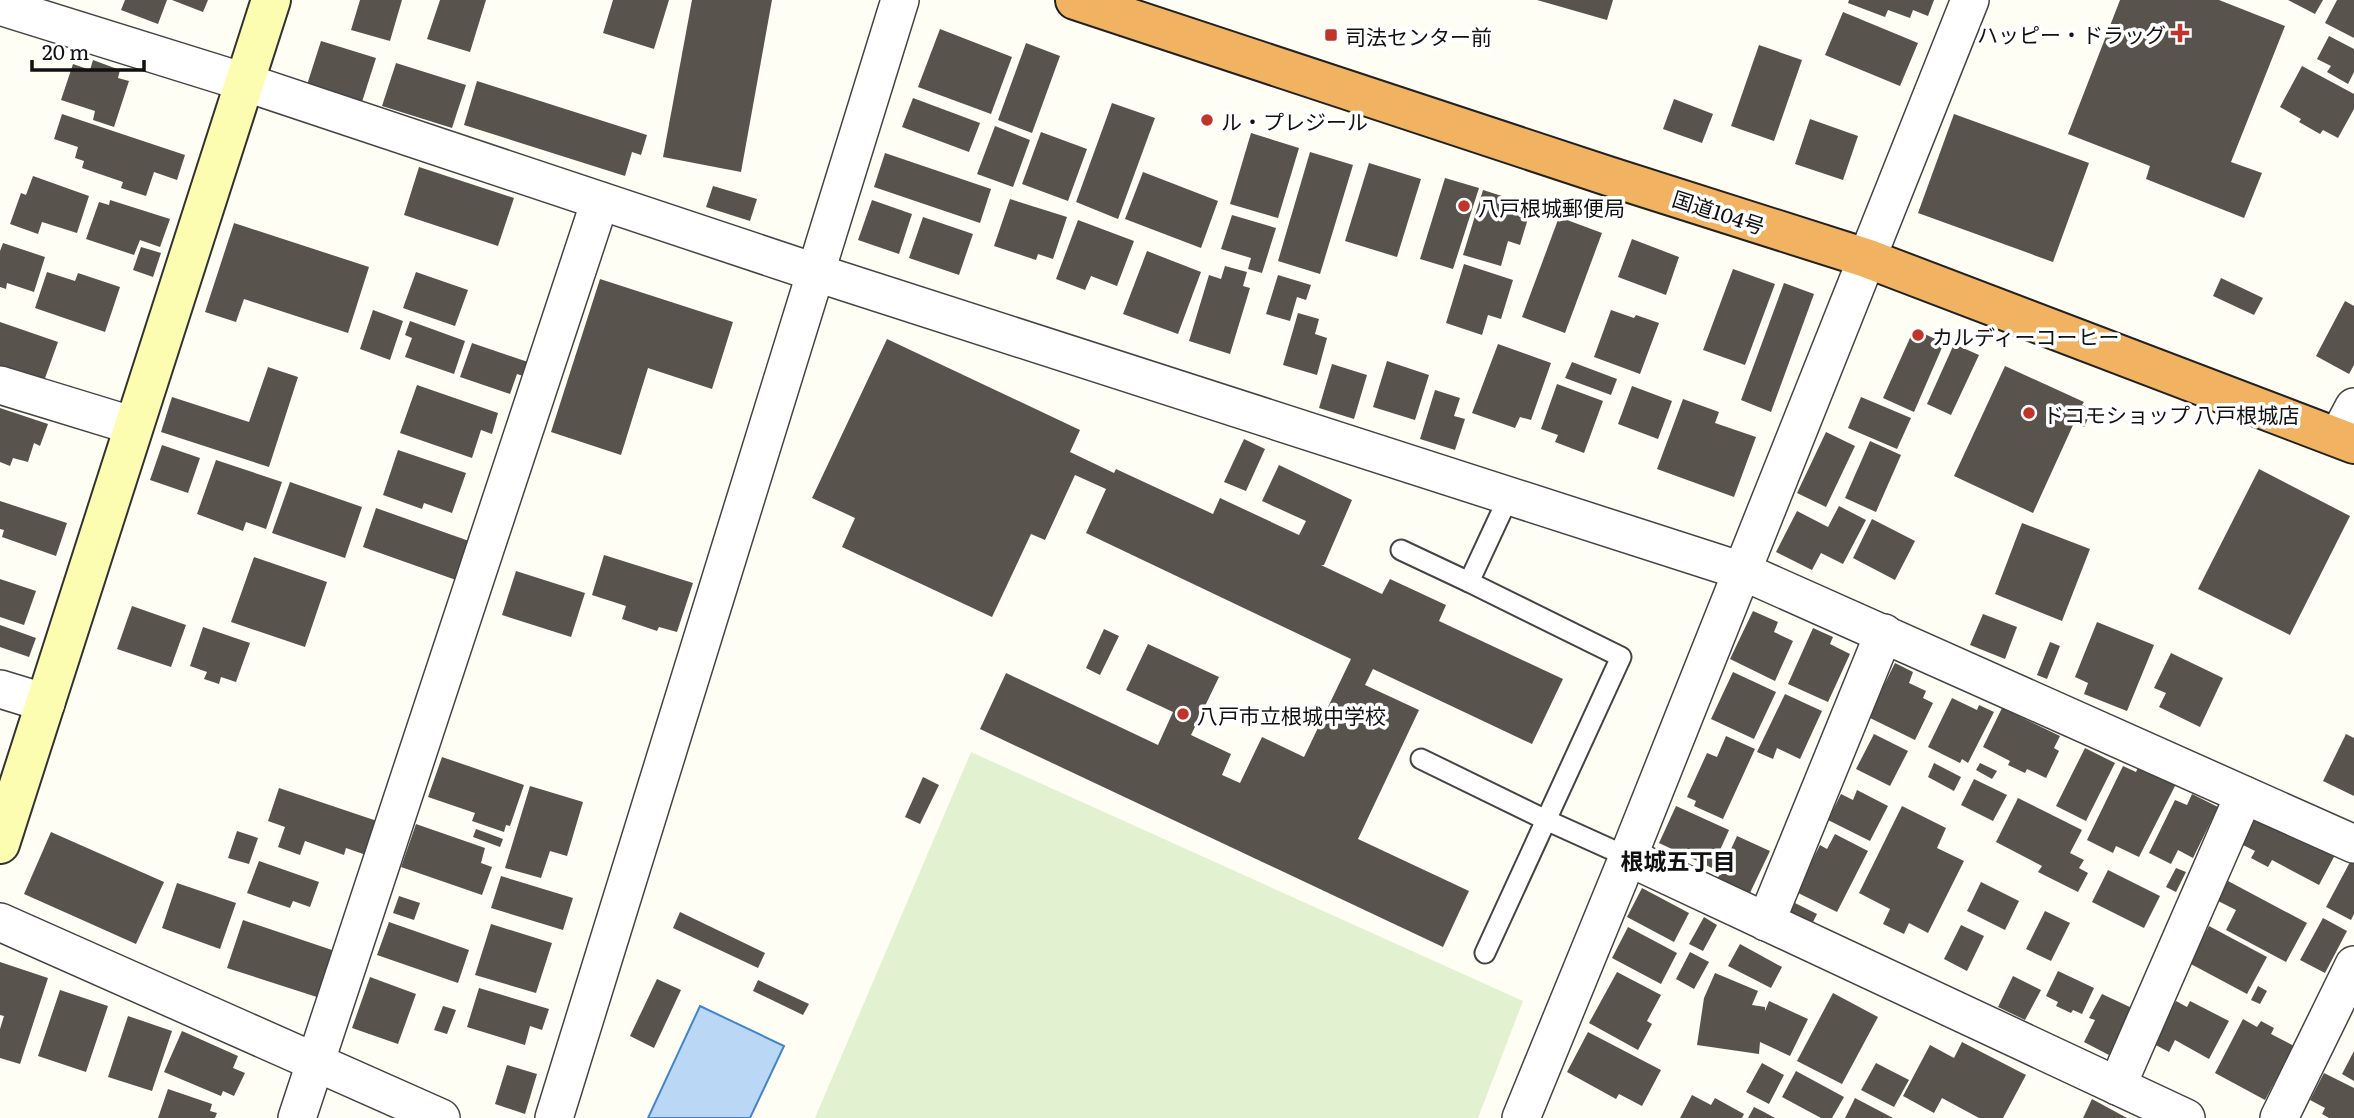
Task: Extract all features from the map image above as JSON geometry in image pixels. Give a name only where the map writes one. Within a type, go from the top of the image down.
[{"type":"highway","name":"国道104号","points":[[1075,0],[1866,258],[2349,429]]},
{"type":"street","points":[[0,844],[271,0]]},
{"type":"street","points":[[554,1118],[900,0]]},
{"type":"street","points":[[1521,1118],[1970,0]]},
{"type":"street","points":[[0,6],[244,82],[817,274],[1742,571],[2354,844]]},
{"type":"street","points":[[297,1118],[600,201]]},
{"type":"street","points":[[0,385],[134,426]]},
{"type":"street","points":[[1766,922],[1884,633]]},
{"type":"street","points":[[0,689],[46,703]]},
{"type":"street","points":[[2117,1086],[2244,795]]},
{"type":"street","points":[[1628,857],[2186,1118]]},
{"type":"street","points":[[0,922],[441,1118]]},
{"type":"street","points":[[2278,1118],[2354,965]]},
{"type":"lane","points":[[1469,582],[1509,496]]},
{"type":"lane","points":[[1401,550],[1621,657],[1485,953]]},
{"type":"lane","points":[[1421,759],[1628,857]]},
{"type":"green space","points":[[971,752],[1523,1001],[1478,1118],[815,1118]]},
{"type":"water","points":[[700,1006],[784,1046],[750,1118],[648,1118]]},
{"type":"building","points":[[125,0],[167,0],[158,24],[121,10]]},
{"type":"building","points":[[172,0],[208,0],[203,12]]},
{"type":"building","points":[[360,0],[402,0],[390,41],[351,30]]},
{"type":"building","points":[[440,0],[486,0],[470,52],[427,39]]},
{"type":"building","points":[[613,0],[669,0],[654,49],[603,33]]},
{"type":"building","points":[[692,0],[772,0],[741,172],[663,157]]},
{"type":"building","points":[[1537,0],[1613,0],[1607,20]]},
{"type":"building","points":[[1849,0],[1934,0],[1928,16],[1913,10],[1910,18],[1888,10],[1885,17],[1848,3]]},
{"type":"building","points":[[2120,0],[2219,0],[2285,26],[2231,162],[2262,173],[2244,218],[2146,179],[2150,166],[2068,134]]},
{"type":"building","points":[[2288,0],[2323,0],[2315,14]]},
{"type":"building","points":[[2337,0],[2354,0],[2354,38],[2325,23]]},
{"type":"building","points":[[1843,12],[1918,43],[1900,86],[1825,55]]},
{"type":"building","points":[[940,29],[1012,57],[991,114],[918,87]]},
{"type":"building","points":[[2329,36],[2354,49],[2354,72],[2348,84],[2327,72],[2331,66],[2317,59]]},
{"type":"building","points":[[321,41],[376,58],[361,105],[306,88]]},
{"type":"building","points":[[1026,43],[1060,56],[1032,133],[998,120]]},
{"type":"building","points":[[1759,45],[1802,60],[1774,141],[1731,126]]},
{"type":"building","points":[[93,60],[120,70],[118,78],[129,81],[114,127],[93,120],[95,111],[61,100],[73,64],[90,70]]},
{"type":"building","points":[[396,63],[466,85],[452,128],[382,106]]},
{"type":"building","points":[[2302,66],[2354,94],[2354,109],[2338,138],[2323,130],[2320,134],[2280,107]]},
{"type":"building","points":[[477,81],[647,135],[641,155],[632,152],[625,176],[464,125]]},
{"type":"building","points":[[913,98],[980,123],[969,152],[902,127]]},
{"type":"building","points":[[1674,99],[1713,114],[1702,143],[1663,129]]},
{"type":"building","points":[[1112,103],[1155,118],[1118,219],[1076,202]]},
{"type":"building","points":[[62,114],[185,155],[177,180],[154,172],[146,196],[121,188],[123,182],[82,168],[84,161],[75,158],[78,147],[54,139]]},
{"type":"building","points":[[1954,114],[2089,163],[2053,262],[1918,213]]},
{"type":"building","points":[[1810,119],[1858,136],[1843,180],[1795,164]]},
{"type":"building","points":[[995,126],[1030,140],[1013,187],[977,174]]},
{"type":"building","points":[[1041,132],[1087,149],[1068,201],[1022,184]]},
{"type":"building","points":[[1251,133],[1299,148],[1278,218],[1230,204]]},
{"type":"building","points":[[1310,152],[1353,165],[1320,274],[1278,261]]},
{"type":"building","points":[[885,153],[991,189],[980,223],[874,187]]},
{"type":"building","points":[[1369,163],[1421,179],[1397,257],[1345,241]]},
{"type":"building","points":[[419,167],[514,198],[498,246],[404,215]]},
{"type":"building","points":[[1143,172],[1218,201],[1201,248],[1125,219]]},
{"type":"building","points":[[33,176],[89,196],[77,233],[42,222],[38,234],[10,224],[21,193],[26,195]]},
{"type":"building","points":[[1445,178],[1479,188],[1453,269],[1420,259]]},
{"type":"building","points":[[713,186],[757,199],[750,221],[706,207]]},
{"type":"building","points":[[1483,190],[1521,202],[1519,208],[1530,212],[1520,245],[1508,241],[1501,266],[1463,255]]},
{"type":"building","points":[[1010,199],[1067,217],[1053,259],[1038,254],[1036,260],[994,246]]},
{"type":"building","points":[[110,200],[170,219],[160,247],[140,240],[134,255],[86,239],[99,202],[109,205]]},
{"type":"building","points":[[872,200],[912,214],[899,254],[858,240]]},
{"type":"building","points":[[1232,215],[1276,228],[1262,273],[1248,269],[1251,258],[1221,249]]},
{"type":"building","points":[[923,217],[973,234],[959,275],[909,258]]},
{"type":"building","points":[[1559,217],[1602,233],[1565,333],[1522,317]]},
{"type":"building","points":[[1078,220],[1134,241],[1117,286],[1091,276],[1085,290],[1056,279]]},
{"type":"building","points":[[234,223],[369,267],[348,333],[244,299],[236,322],[205,312]]},
{"type":"building","points":[[1632,239],[1679,257],[1666,295],[1618,277]]},
{"type":"building","points":[[3,243],[45,257],[34,292],[7,283],[6,289],[0,287],[0,251]]},
{"type":"building","points":[[141,247],[161,253],[153,277],[133,270]]},
{"type":"building","points":[[1147,251],[1201,272],[1178,334],[1123,314]]},
{"type":"building","points":[[1464,264],[1513,280],[1501,319],[1488,315],[1482,335],[1446,323]]},
{"type":"building","points":[[1225,266],[1247,272],[1243,286],[1250,288],[1230,354],[1189,341],[1209,275],[1221,279]]},
{"type":"building","points":[[1733,269],[1775,284],[1745,365],[1703,350]]},
{"type":"building","points":[[47,272],[75,281],[78,273],[120,287],[105,332],[35,308]]},
{"type":"building","points":[[416,272],[468,290],[455,326],[403,308]]},
{"type":"building","points":[[1278,275],[1311,285],[1306,300],[1297,297],[1290,321],[1266,314]]},
{"type":"building","points":[[2221,278],[2263,298],[2254,315],[2213,296]]},
{"type":"building","points":[[600,279],[733,322],[712,389],[648,368],[621,455],[551,432]]},
{"type":"building","points":[[1784,283],[1814,294],[1771,412],[1741,400]]},
{"type":"building","points":[[2345,301],[2354,306],[2354,365],[2349,374],[2316,356]]},
{"type":"building","points":[[373,310],[403,321],[390,360],[360,349]]},
{"type":"building","points":[[1611,310],[1659,323],[1640,374],[1594,357]]},
{"type":"building","points":[[1298,313],[1319,319],[1315,334],[1327,338],[1317,375],[1283,365]]},
{"type":"building","points":[[410,321],[465,341],[454,374],[405,357],[412,338],[405,335]]},
{"type":"building","points":[[0,322],[58,342],[44,381],[0,366]]},
{"type":"building","points":[[1914,329],[1944,343],[1914,412],[1883,398]]},
{"type":"building","points":[[887,339],[1080,430],[1070,452],[1114,473],[1116,469],[1213,514],[1220,498],[1299,535],[1306,521],[1262,501],[1279,465],[1352,500],[1324,565],[1321,565],[1382,594],[1390,579],[1446,605],[1439,621],[1563,679],[1532,744],[1373,669],[1365,685],[1419,710],[1358,839],[1469,891],[1443,947],[980,729],[1006,673],[1158,745],[1173,712],[1126,690],[1148,644],[1219,677],[1191,735],[1231,754],[1222,775],[1240,783],[1262,737],[1304,757],[1351,659],[1086,533],[1106,489],[1075,475],[1045,540],[1031,534],[992,617],[842,547],[855,518],[812,498]]},
{"type":"building","points":[[472,343],[528,362],[523,376],[517,374],[510,394],[460,377]]},
{"type":"building","points":[[1498,344],[1551,363],[1531,420],[1520,417],[1515,428],[1472,413]]},
{"type":"building","points":[[1954,344],[1979,355],[1951,415],[1927,404]]},
{"type":"building","points":[[1387,361],[1429,375],[1415,420],[1373,407]]},
{"type":"building","points":[[1572,362],[1617,379],[1611,395],[1565,378]]},
{"type":"building","points":[[1332,364],[1367,375],[1354,419],[1319,408]]},
{"type":"building","points":[[2005,366],[2084,402],[2082,405],[2092,410],[2084,427],[2074,423],[2033,513],[1954,476]]},
{"type":"building","points":[[268,367],[298,377],[269,467],[161,432],[172,397],[249,422]]},
{"type":"building","points":[[1557,384],[1603,401],[1584,453],[1555,442],[1558,435],[1541,429]]},
{"type":"building","points":[[417,385],[498,413],[492,434],[481,430],[472,458],[400,433]]},
{"type":"building","points":[[1632,386],[1672,401],[1658,439],[1618,424]]},
{"type":"building","points":[[1435,390],[1460,398],[1454,416],[1465,419],[1455,450],[1420,439]]},
{"type":"building","points":[[1861,397],[1911,418],[1897,449],[1848,428]]},
{"type":"building","points":[[1683,399],[1719,412],[1715,423],[1756,437],[1734,497],[1657,469]]},
{"type":"building","points":[[0,408],[48,424],[40,446],[34,443],[28,462],[13,458],[10,466],[0,462]]},
{"type":"building","points":[[1826,432],[1855,446],[1826,507],[1797,493]]},
{"type":"building","points":[[1244,439],[1265,449],[1246,491],[1224,482]]},
{"type":"building","points":[[1870,441],[1901,455],[1876,512],[1845,498]]},
{"type":"building","points":[[162,445],[200,458],[188,493],[150,480]]},
{"type":"building","points":[[398,450],[466,473],[452,513],[424,503],[422,509],[383,495]]},
{"type":"building","points":[[216,460],[282,482],[266,529],[246,522],[243,531],[197,514]]},
{"type":"building","points":[[2259,469],[2350,516],[2290,635],[2198,589]]},
{"type":"building","points":[[290,482],[362,507],[345,558],[272,533]]},
{"type":"building","points":[[0,501],[67,523],[56,556],[2,537],[4,530],[0,529]]},
{"type":"building","points":[[1839,506],[1866,520],[1843,564],[1821,553],[1812,570],[1776,552],[1797,511],[1828,527]]},
{"type":"building","points":[[376,508],[469,541],[456,580],[363,547]]},
{"type":"building","points":[[1872,519],[1915,541],[1895,580],[1853,558]]},
{"type":"building","points":[[2022,523],[2090,549],[2062,621],[1995,594]]},
{"type":"building","points":[[604,555],[693,583],[677,632],[659,627],[657,631],[622,619],[626,606],[592,595]]},
{"type":"building","points":[[254,557],[327,582],[305,647],[231,622]]},
{"type":"building","points":[[516,571],[585,593],[571,637],[502,615]]},
{"type":"building","points":[[0,579],[36,591],[24,625],[0,617]]},
{"type":"building","points":[[132,606],[186,625],[171,667],[117,649]]},
{"type":"building","points":[[1753,611],[1778,622],[1774,632],[1793,641],[1775,681],[1730,659]]},
{"type":"building","points":[[1983,614],[2017,627],[2005,659],[1970,645]]},
{"type":"building","points":[[2097,622],[2154,645],[2127,711],[2084,694],[2088,683],[2075,677]]},
{"type":"building","points":[[0,625],[36,638],[29,657],[0,647]]},
{"type":"building","points":[[203,627],[250,643],[236,682],[221,677],[219,684],[204,679],[207,672],[190,666]]},
{"type":"building","points":[[1813,628],[1833,637],[1830,644],[1850,654],[1828,702],[1788,684]]},
{"type":"building","points":[[1104,629],[1119,636],[1100,675],[1086,668]]},
{"type":"building","points":[[2050,642],[2060,646],[2047,679],[2037,675]]},
{"type":"building","points":[[2171,653],[2223,678],[2200,727],[2159,707],[2166,693],[2154,688]]},
{"type":"building","points":[[1895,663],[1913,672],[1909,683],[1926,691],[1923,698],[1933,703],[1915,740],[1868,717]]},
{"type":"building","points":[[1733,672],[1776,692],[1754,739],[1711,719]]},
{"type":"building","points":[[1785,694],[1822,711],[1800,759],[1777,748],[1773,759],[1757,752]]},
{"type":"building","points":[[1952,698],[1977,710],[1979,705],[1994,712],[1968,763],[1962,759],[1960,763],[1928,747]]},
{"type":"building","points":[[2002,708],[2060,736],[2054,748],[2059,751],[2046,778],[2027,769],[2025,773],[2008,765],[2010,761],[1983,747]]},
{"type":"building","points":[[1874,734],[1908,751],[1890,786],[1856,769]]},
{"type":"building","points":[[2346,734],[2354,738],[2354,796],[2323,781]]},
{"type":"building","points":[[1726,736],[1755,749],[1723,819],[1694,806],[1696,801],[1687,797],[1707,753],[1717,757]]},
{"type":"building","points":[[2085,748],[2115,763],[2086,821],[2056,806]]},
{"type":"building","points":[[442,757],[524,785],[510,826],[506,825],[504,832],[472,821],[475,813],[428,797]]},
{"type":"building","points":[[1934,763],[1961,777],[1954,791],[1928,777]]},
{"type":"building","points":[[1980,763],[1997,771],[1992,779],[1976,770]]},
{"type":"building","points":[[2139,765],[2176,784],[2139,857],[2116,846],[2113,853],[2087,840],[2123,766],[2136,772]]},
{"type":"building","points":[[923,777],[939,785],[920,824],[905,817]]},
{"type":"building","points":[[1974,779],[2007,795],[1993,821],[1961,805]]},
{"type":"building","points":[[530,786],[583,802],[567,856],[550,851],[541,878],[505,868]]},
{"type":"building","points":[[279,788],[377,821],[366,855],[346,848],[344,855],[305,841],[300,855],[278,847],[285,827],[268,821]]},
{"type":"building","points":[[1857,790],[1888,806],[1870,841],[1828,820],[1841,794],[1853,800]]},
{"type":"building","points":[[2192,794],[2218,807],[2193,858],[2178,850],[2171,864],[2149,853],[2175,800],[2187,805]]},
{"type":"building","points":[[2018,798],[2082,830],[2070,853],[2084,860],[2079,868],[2088,873],[2078,892],[2038,872],[2042,866],[1996,842]]},
{"type":"building","points":[[1676,806],[1729,830],[1712,868],[1659,843]]},
{"type":"building","points":[[1902,806],[1946,828],[1937,848],[1964,861],[1928,933],[1909,923],[1904,934],[1883,924],[1890,909],[1859,893]]},
{"type":"building","points":[[2255,813],[2335,855],[2319,885],[2272,860],[2268,867],[2251,858],[2255,851],[2239,843]]},
{"type":"building","points":[[416,824],[485,848],[481,863],[492,867],[482,895],[401,867]]},
{"type":"building","points":[[476,829],[503,839],[500,847],[473,837]]},
{"type":"building","points":[[237,831],[258,838],[249,864],[228,858]]},
{"type":"building","points":[[51,832],[164,882],[136,944],[24,894]]},
{"type":"building","points":[[1835,834],[1868,851],[1837,912],[1796,892],[1820,845],[1827,849]]},
{"type":"building","points":[[1737,836],[1770,851],[1748,897],[1716,882]]},
{"type":"building","points":[[259,861],[319,882],[310,907],[293,901],[290,908],[247,893]]},
{"type":"building","points":[[2350,862],[2354,864],[2354,914],[2351,920],[2326,907]]},
{"type":"building","points":[[2176,868],[2186,872],[2176,892],[2166,887]]},
{"type":"building","points":[[2108,870],[2160,896],[2144,928],[2092,902]]},
{"type":"building","points":[[501,876],[573,898],[563,930],[491,908]]},
{"type":"building","points":[[2228,881],[2307,923],[2286,962],[2226,930],[2236,910],[2218,901]]},
{"type":"building","points":[[1981,882],[2019,901],[2005,930],[1967,911]]},
{"type":"building","points":[[177,883],[236,903],[220,949],[162,928]]},
{"type":"building","points":[[1642,888],[1689,913],[1674,942],[1627,917]]},
{"type":"building","points":[[399,896],[420,903],[414,920],[393,913]]},
{"type":"building","points":[[1795,903],[1817,914],[1811,926],[1789,915]]},
{"type":"building","points":[[2045,911],[2070,923],[2051,961],[2026,949]]},
{"type":"building","points":[[680,912],[765,953],[758,968],[673,928]]},
{"type":"building","points":[[1704,917],[1717,925],[1703,951],[1689,944]]},
{"type":"building","points":[[2323,918],[2347,931],[2325,973],[2300,960]]},
{"type":"building","points":[[243,920],[335,951],[320,998],[227,968]]},
{"type":"building","points":[[389,922],[469,950],[458,983],[377,955]]},
{"type":"building","points":[[491,924],[552,943],[536,993],[475,975]]},
{"type":"building","points":[[1961,925],[1984,936],[1967,971],[1944,959]]},
{"type":"building","points":[[2209,926],[2267,957],[2247,994],[2189,963]]},
{"type":"building","points":[[1628,927],[1677,953],[1661,984],[1612,958]]},
{"type":"building","points":[[1740,944],[1782,967],[1771,988],[1728,966]]},
{"type":"building","points":[[1690,952],[1709,962],[1694,989],[1676,979]]},
{"type":"building","points":[[0,962],[48,978],[20,1064],[0,1058],[0,1029],[4,1016],[0,1015]]},
{"type":"building","points":[[2058,971],[2094,988],[2082,1014],[2073,1010],[2071,1013],[2056,1006],[2058,1002],[2046,996]]},
{"type":"building","points":[[1617,972],[1661,995],[1647,1021],[1652,1024],[1638,1050],[1589,1023]]},
{"type":"building","points":[[1715,973],[1758,991],[1752,1005],[1765,1007],[1765,1011],[1769,1001],[1808,1019],[1790,1056],[1760,1042],[1759,1054],[1697,1045],[1704,998]]},
{"type":"building","points":[[2013,976],[2041,990],[2025,1020],[1998,1007]]},
{"type":"building","points":[[370,977],[416,994],[398,1044],[352,1028]]},
{"type":"building","points":[[657,979],[681,990],[654,1048],[630,1036]]},
{"type":"building","points":[[758,980],[809,1004],[803,1015],[753,991]]},
{"type":"building","points":[[2258,986],[2267,991],[2260,1004],[2251,1000]]},
{"type":"building","points":[[479,988],[549,1009],[542,1030],[530,1026],[525,1045],[467,1027]]},
{"type":"building","points":[[60,990],[108,1006],[86,1072],[38,1056]]},
{"type":"building","points":[[1833,993],[1878,1017],[1842,1084],[1797,1061]]},
{"type":"building","points":[[2102,994],[2132,1008],[2109,1055],[2084,1042],[2095,1020],[2089,1018]]},
{"type":"building","points":[[2176,1001],[2187,1007],[2190,1001],[2229,1021],[2209,1059],[2175,1040],[2169,1052],[2150,1042]]},
{"type":"building","points":[[443,1006],[456,1010],[447,1034],[434,1030]]},
{"type":"building","points":[[128,1016],[172,1031],[152,1091],[108,1077]]},
{"type":"building","points":[[2243,1019],[2257,1027],[2261,1021],[2274,1028],[2271,1034],[2294,1046],[2265,1100],[2215,1073]]},
{"type":"building","points":[[182,1031],[238,1056],[233,1068],[245,1073],[234,1096],[223,1091],[221,1096],[164,1072]]},
{"type":"building","points":[[1588,1032],[1661,1070],[1642,1106],[1619,1094],[1616,1099],[1567,1072]]},
{"type":"building","points":[[1962,1042],[2026,1075],[2003,1118],[1979,1118],[1942,1098],[1934,1113],[1903,1096],[1930,1045],[1954,1058]]},
{"type":"building","points":[[2354,1051],[2354,1081],[2342,1074]]},
{"type":"building","points":[[1762,1063],[1784,1075],[1769,1104],[1746,1092]]},
{"type":"building","points":[[1876,1063],[1909,1080],[1894,1107],[1861,1090]]},
{"type":"building","points":[[507,1065],[537,1074],[525,1114],[495,1104]]},
{"type":"building","points":[[1796,1071],[1844,1097],[1832,1118],[1821,1118],[1782,1097]]},
{"type":"building","points":[[2324,1073],[2354,1088],[2354,1118],[2329,1118],[2322,1114],[2325,1108],[2310,1100]]},
{"type":"building","points":[[168,1089],[212,1104],[210,1111],[217,1113],[215,1118],[158,1118]]},
{"type":"building","points":[[1692,1095],[1711,1105],[1715,1098],[1744,1114],[1742,1118],[1680,1118]]},
{"type":"building","points":[[1855,1098],[1893,1118],[1845,1118]]},
{"type":"building","points":[[2092,1099],[2127,1118],[2083,1118]]},
{"type":"building","points":[[1754,1107],[1764,1112],[1775,1118],[1748,1118]]},
{"type":"place","name":"ハッピー・ドラッグ","points":[[2180,33]]},
{"type":"place","name":"司法センター前","points":[[1331,35]]},
{"type":"place","name":"ル・プレジール","points":[[1207,120]]},
{"type":"place","name":"八戸根城郵便局","points":[[1464,206]]},
{"type":"place","name":"カルディーコーヒー","points":[[1918,335]]},
{"type":"place","name":"ドコモショップ 八戸根城店","points":[[2029,413]]},
{"type":"place","name":"八戸市立根城中学校","points":[[1183,714]]},
{"type":"district","name":"根城五丁目","points":[[1678,860]]}]
